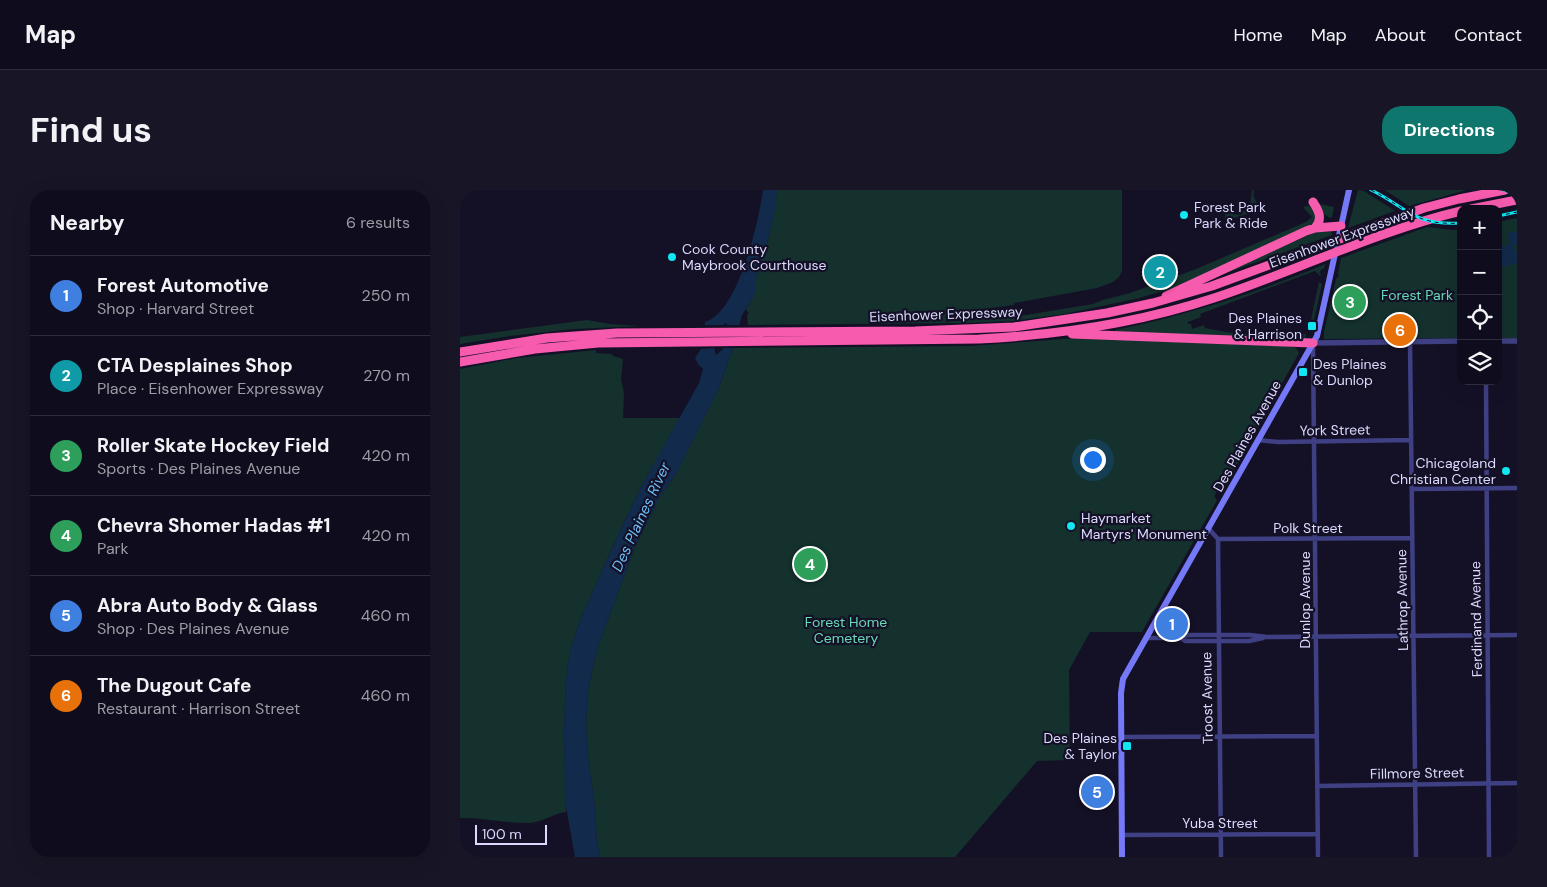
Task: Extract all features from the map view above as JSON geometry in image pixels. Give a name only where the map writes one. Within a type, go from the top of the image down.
[{"type":"highway","name":"Eisenhower Expressway","points":[[460,362],[565,345],[702,337],[985,329],[1075,319],[1153,303],[1212,286],[1424,208],[1505,190]]},
{"type":"highway","points":[[1492,205],[1517,200]]},
{"type":"highway","points":[[1313,202],[1320,215],[1315,228]]},
{"type":"highway","name":"Eisenhower Expressway","points":[[746,336],[979,339],[1062,332],[1135,319],[1213,298],[1412,225],[1457,212]]},
{"type":"highway","points":[[1153,303],[1173,292],[1315,228],[1340,229]]},
{"type":"highway","points":[[1062,332],[1081,335],[1313,343]]},
{"type":"highway","name":"Eisenhower Expressway","points":[[460,350],[472,350],[572,335],[617,333],[702,337]]},
{"type":"main road","name":"Des Plaines Avenue","points":[[1122,857],[1121,693],[1123,681],[1317,336],[1349,190]]},
{"type":"street","points":[[1502,341],[1517,341]]},
{"type":"street","name":"Lathrop Avenue","points":[[1410,342],[1416,857]]},
{"type":"street","points":[[1313,343],[1457,342]]},
{"type":"street","name":"Dunlop Avenue","points":[[1313,343],[1318,857]]},
{"type":"street","name":"Ferdinand Avenue","points":[[1486,385],[1489,857]]},
{"type":"street","name":"York Street","points":[[1258,440],[1278,442],[1411,440]]},
{"type":"street","points":[[1412,489],[1517,488]]},
{"type":"street","points":[[1208,530],[1218,539]]},
{"type":"street","name":"Polk Street","points":[[1218,539],[1412,538]]},
{"type":"street","name":"Troost Avenue","points":[[1218,539],[1221,857]]},
{"type":"street","points":[[1146,638],[1181,638],[1185,641],[1250,635],[1267,638],[1517,635]]},
{"type":"street","points":[[1122,737],[1317,736]]},
{"type":"street","name":"Fillmore Street","points":[[1317,786],[1517,784]]},
{"type":"street","name":"Yuba Street","points":[[1122,835],[1318,834]]},
{"type":"green space","points":[[777,190],[1122,190],[1122,271],[1113,282],[1097,288],[1014,303],[1014,305],[950,313],[945,322],[1026,315],[1093,304],[1196,269],[1306,222],[1312,217],[1303,207],[1308,206],[1314,209],[1317,217],[1312,225],[1185,285],[1135,299],[1064,314],[1013,321],[965,323],[748,325],[747,315],[749,314],[746,309],[752,298],[755,280],[765,253]]},
{"type":"green space","points":[[1252,190],[1254,190],[1256,201],[1263,209],[1225,221],[1225,213],[1242,215],[1243,211],[1249,212]]},
{"type":"green space","points":[[1358,190],[1364,191],[1395,211],[1348,228]]},
{"type":"green space","points":[[1385,190],[1467,190],[1409,206]]},
{"type":"green space","points":[[1319,204],[1334,207],[1332,217],[1330,218],[1324,214]]},
{"type":"green space","points":[[1517,218],[1517,338],[1502,338],[1502,221]]},
{"type":"green space","name":"Forest Park","points":[[1427,227],[1457,230],[1457,338],[1324,339],[1336,279],[1339,276],[1341,258]]},
{"type":"green space","points":[[1316,232],[1331,232],[1332,235],[1207,280]]},
{"type":"green space","points":[[1325,264],[1324,269],[1319,273],[1321,274],[1320,276],[1315,271],[1200,314],[1201,317],[1188,322],[1188,324],[1191,324],[1192,329],[1204,325],[1205,328],[1224,332],[1263,335],[1282,335],[1283,331],[1306,334],[1305,339],[1116,334],[1115,330],[1223,302]]},
{"type":"green space","points":[[1319,282],[1322,284],[1314,320],[1311,319]]},
{"type":"green space","points":[[587,320],[640,326],[574,329],[460,344],[460,337]]},
{"type":"green space","name":"Forest Home Cemetery","points":[[1078,338],[1288,346],[1296,348],[1299,353],[1226,484],[1222,484],[1214,496],[1217,500],[1216,502],[1142,632],[1090,632],[1069,670],[1070,760],[1037,761],[955,857],[600,857],[586,726],[588,690],[597,649],[635,547],[662,493],[676,474],[718,390],[733,348],[970,346]]},
{"type":"green space","points":[[596,350],[596,353],[612,354],[623,359],[621,380],[624,392],[623,418],[680,418],[640,489],[612,548],[580,620],[570,651],[566,679],[564,730],[566,812],[530,823],[460,818],[460,369],[517,358]]},
{"type":"water","name":"Des Plaines River","points":[[763,190],[777,190],[775,209],[763,261],[755,281],[755,293],[742,315],[735,342],[718,390],[676,474],[662,493],[635,547],[597,649],[588,690],[586,726],[600,857],[575,857],[565,801],[564,730],[566,679],[570,651],[580,620],[640,489],[699,383],[703,369],[695,358],[701,349],[705,322],[717,315],[737,284],[752,243]],"holes":[[[725,323],[727,324],[723,349],[716,355],[716,343]]]},
{"type":"water","points":[[1508,232],[1517,232],[1517,245],[1513,245],[1513,248],[1517,252],[1517,263],[1502,266],[1502,245],[1504,247],[1509,244]]},
{"type":"pier","points":[[704,325],[742,325],[735,348],[718,348],[720,347],[723,331],[717,348],[699,349]]},
{"type":"railway","points":[[1371,190],[1422,219],[1432,222],[1457,223]]},
{"type":"railway","points":[[1503,190],[1517,194]]},
{"type":"railway","points":[[1502,215],[1517,212]]},
{"type":"place","name":"Forest Park Park & Ride","points":[[1184,215]]},
{"type":"place","name":"Cook County Maybrook Courthouse","points":[[672,257]]},
{"type":"place","name":"CTA Desplaines Shop","points":[[1160,272]]},
{"type":"place","name":"Roller Skate Hockey Field","points":[[1350,302]]},
{"type":"place","name":"Des Plaines & Harrison","points":[[1312,326]]},
{"type":"place","name":"The Dugout Cafe","points":[[1400,330]]},
{"type":"place","name":"Des Plaines & Dunlop","points":[[1303,372]]},
{"type":"place","name":"Chicagoland Christian Center","points":[[1506,471]]},
{"type":"place","name":"Haymarket Martyrs' Monument","points":[[1071,526]]},
{"type":"place","name":"Chevra Shomer Hadas #1","points":[[810,564]]},
{"type":"place","name":"Forest Automotive","points":[[1172,624]]},
{"type":"place","name":"Des Plaines & Taylor","points":[[1127,746]]},
{"type":"place","name":"Abra Auto Body & Glass","points":[[1097,792]]}]
